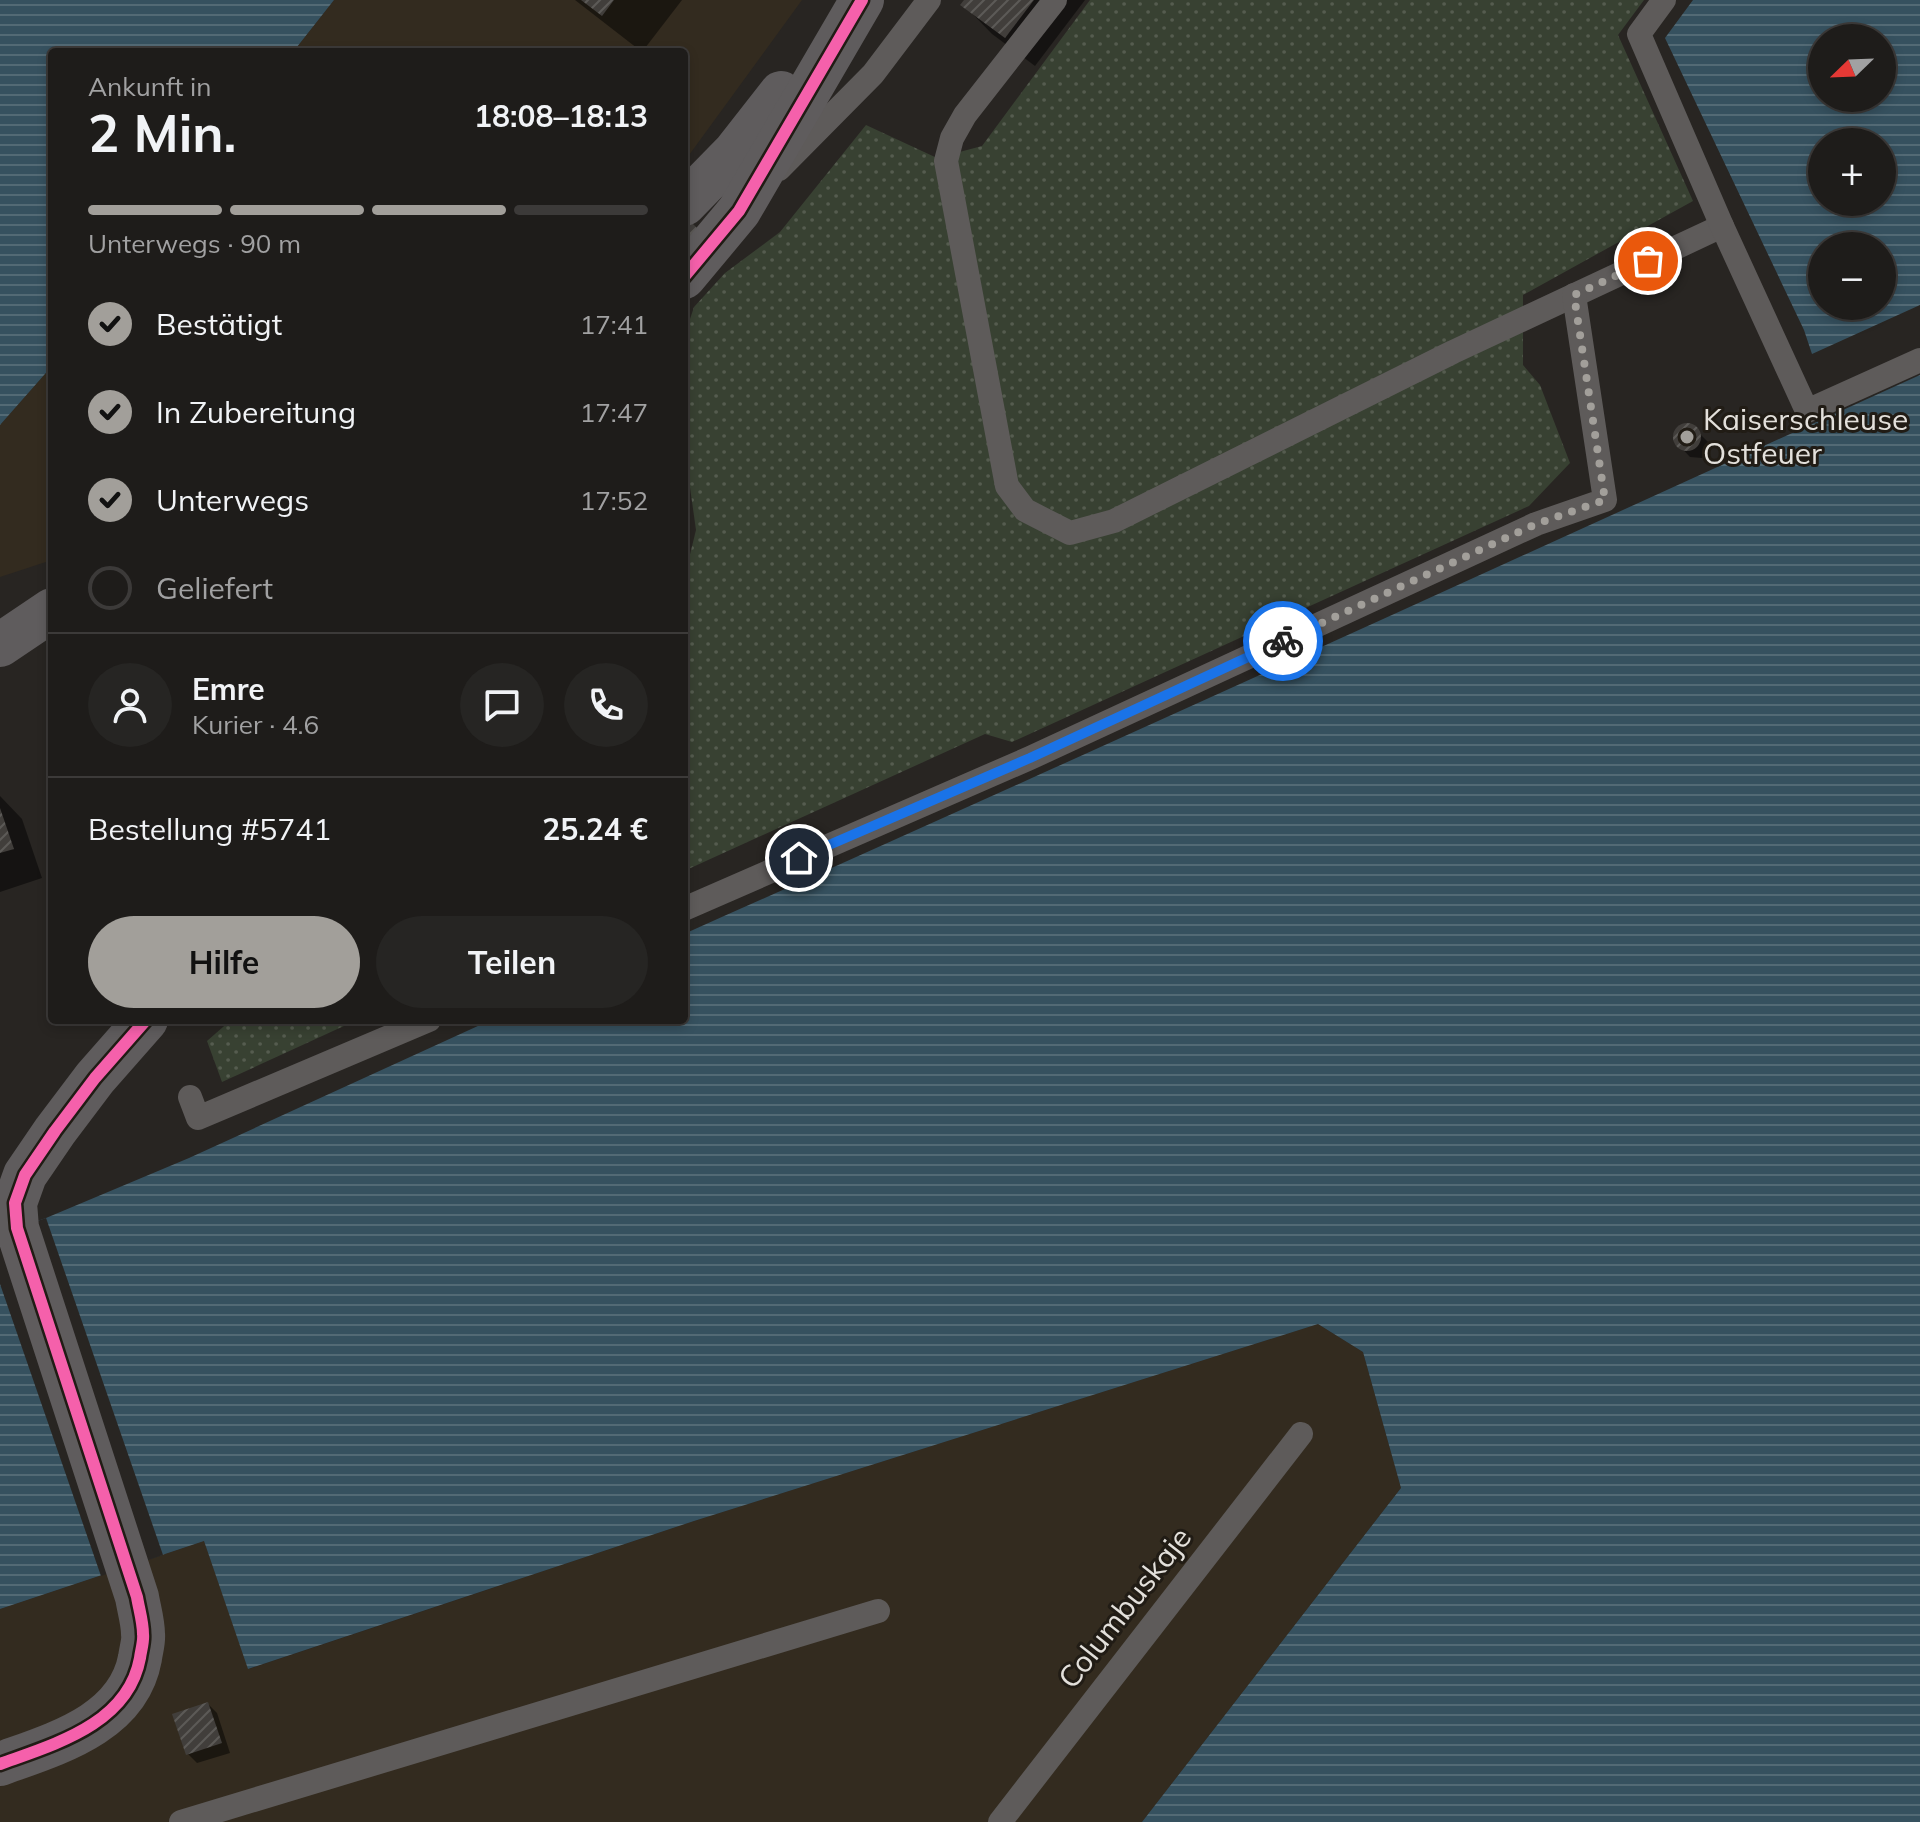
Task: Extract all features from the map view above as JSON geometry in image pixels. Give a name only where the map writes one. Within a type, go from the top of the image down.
[{"type":"street","points":[[688,200],[734,153],[854,0]]},
{"type":"street","points":[[688,272],[739,211],[862,0]]},
{"type":"street","points":[[0,645],[48,613]]},
{"type":"street","points":[[0,1764],[86,1729],[124,1697],[137,1675],[144,1635],[137,1597],[17,1228],[15,1203],[25,1175],[55,1131],[95,1078],[142,1024]]},
{"type":"lane","points":[[739,211],[873,74],[929,0]]},
{"type":"lane","points":[[1055,0],[965,115],[952,138],[946,161],[1007,486],[1025,510],[1070,533],[1114,521],[1453,352],[1722,226]]},
{"type":"lane","points":[[1664,0],[1639,34],[1807,411],[1920,360]]},
{"type":"lane","points":[[688,907],[1030,758],[1536,524],[1605,500],[1574,295]]},
{"type":"lane","points":[[190,1097],[198,1118],[420,1024]]},
{"type":"lane","name":"Columbuskaje","points":[[1000,1822],[1301,1434]]},
{"type":"lane","points":[[181,1822],[878,1611]]},
{"type":"shaded area","points":[[334,0],[802,0],[688,157],[688,48],[296,48]]},
{"type":"shaded area","points":[[48,371],[48,561],[0,577],[0,425]]},
{"type":"shaded area","points":[[1318,1324],[1363,1352],[1401,1488],[1142,1822],[0,1822],[0,1609],[204,1541],[249,1669],[694,1521]]},
{"type":"green space","points":[[1090,0],[1644,0],[1618,35],[1693,201],[1523,295],[1523,365],[1540,385],[1570,463],[1529,506],[1012,742],[985,734],[688,869],[688,563],[696,530],[688,473],[688,325],[694,307],[725,273],[780,232],[866,125],[937,158],[982,146]]},
{"type":"green space","points":[[226,1024],[348,1024],[222,1082],[207,1041]]},
{"type":"water","points":[[0,0],[334,0],[296,48],[48,48],[48,371],[0,425]]},
{"type":"water","points":[[1693,0],[1920,0],[1920,305],[1896,316],[1896,232],[1808,232],[1808,320],[1887,320],[1812,354],[1804,330],[1665,38]]},
{"type":"water","points":[[1920,375],[1920,1822],[1142,1822],[1401,1488],[1363,1352],[1318,1324],[694,1521],[248,1669],[204,1541],[0,1609],[0,1234],[189,1158],[482,1024],[688,1024],[688,932]]},
{"type":"pier","points":[[46,1218],[163,1555],[101,1576],[0,1284],[0,1234]]},
{"type":"building","points":[[581,0],[614,0],[602,16]]},
{"type":"building","points":[[964,0],[1034,0],[1005,38],[960,5]]},
{"type":"building","points":[[688,219],[702,233],[688,248]]},
{"type":"building","name":"Kaiserschleuse Ostfeuer","points":[[1687,423],[1697,427],[1701,437],[1697,447],[1687,451],[1677,447],[1673,437],[1677,427]]},
{"type":"building","points":[[0,808],[14,849],[0,853]]},
{"type":"building","points":[[208,1702],[222,1743],[186,1755],[172,1714]]},
{"type":"cycle path","points":[[688,272],[739,211],[862,0]]},
{"type":"cycle path","points":[[0,1764],[65,1739],[105,1715],[121,1700],[133,1681],[140,1658],[143,1637],[137,1597],[17,1228],[15,1203],[25,1175],[55,1131],[95,1078],[142,1024]]},
{"type":"way so far","points":[[1283,641],[1536,524],[1605,500],[1574,295],[1648,261]]},
{"type":"place","name":"Kaiserschleuse Ostfeuer","points":[[1687,437]]},
{"type":"route","points":[[799,858],[1030,758],[1283,641]]}]
